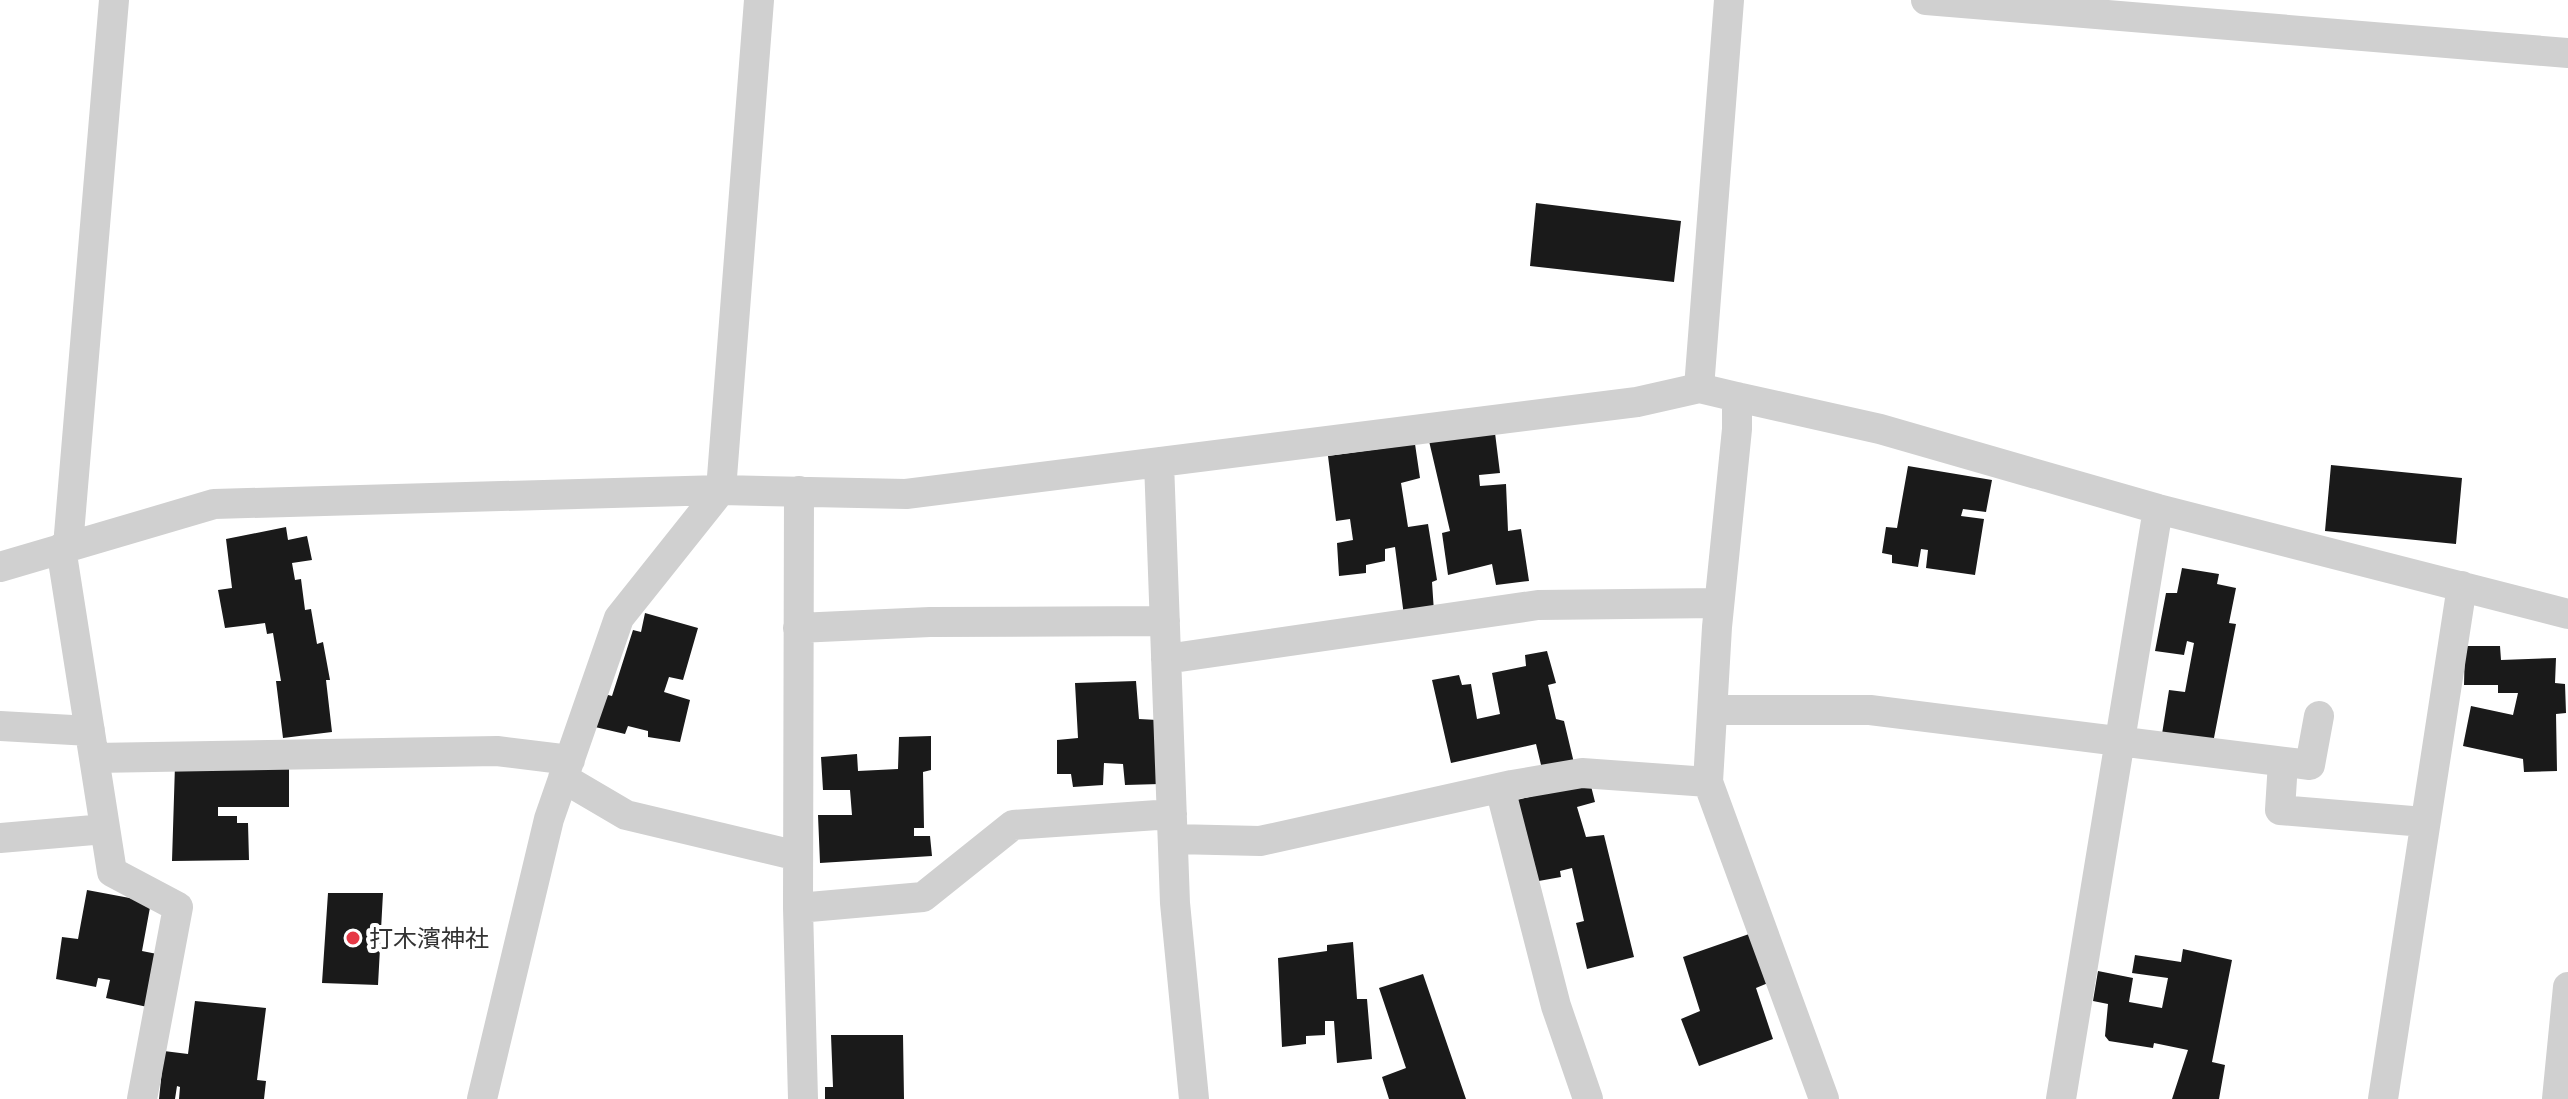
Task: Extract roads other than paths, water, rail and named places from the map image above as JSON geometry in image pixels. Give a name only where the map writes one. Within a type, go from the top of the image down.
[{"type":"street","points":[[114,0],[64,547],[112,872],[178,907],[142,1099]]},
{"type":"street","points":[[482,1099],[549,819],[619,618],[721,490],[759,0]]},
{"type":"street","points":[[1699,388],[1729,0]]},
{"type":"street","points":[[1926,0],[2568,53]]},
{"type":"street","points":[[0,567],[214,504],[721,490],[906,494],[1637,402],[1699,388],[1880,429],[2158,509],[2568,614]]},
{"type":"street","points":[[1737,397],[1737,429],[1719,603],[1708,782],[1824,1099]]},
{"type":"street","points":[[1159,462],[1173,826],[1194,1099]]},
{"type":"street","points":[[799,491],[798,908],[803,1099]]},
{"type":"street","points":[[2061,1099],[2158,509]]},
{"type":"street","points":[[2383,1099],[2462,586]]},
{"type":"street","points":[[1166,659],[1538,605],[1719,603]]},
{"type":"street","points":[[798,628],[930,622],[1165,621]]},
{"type":"street","points":[[1713,710],[1870,710],[2310,765],[2319,716]]},
{"type":"street","points":[[0,726],[92,744],[497,751],[566,769],[626,815],[798,856]]},
{"type":"street","points":[[2283,762],[2280,810],[2424,822]]},
{"type":"street","points":[[798,908],[923,897],[1013,825],[1173,826],[1260,841],[1582,773],[1708,782]]},
{"type":"street","points":[[1500,788],[1556,1006],[1588,1099]]},
{"type":"street","points":[[0,838],[105,829]]},
{"type":"street","points":[[2557,1099],[2568,987]]},
{"type":"place","name":"打木濱神社","points":[[353,938]]}]
